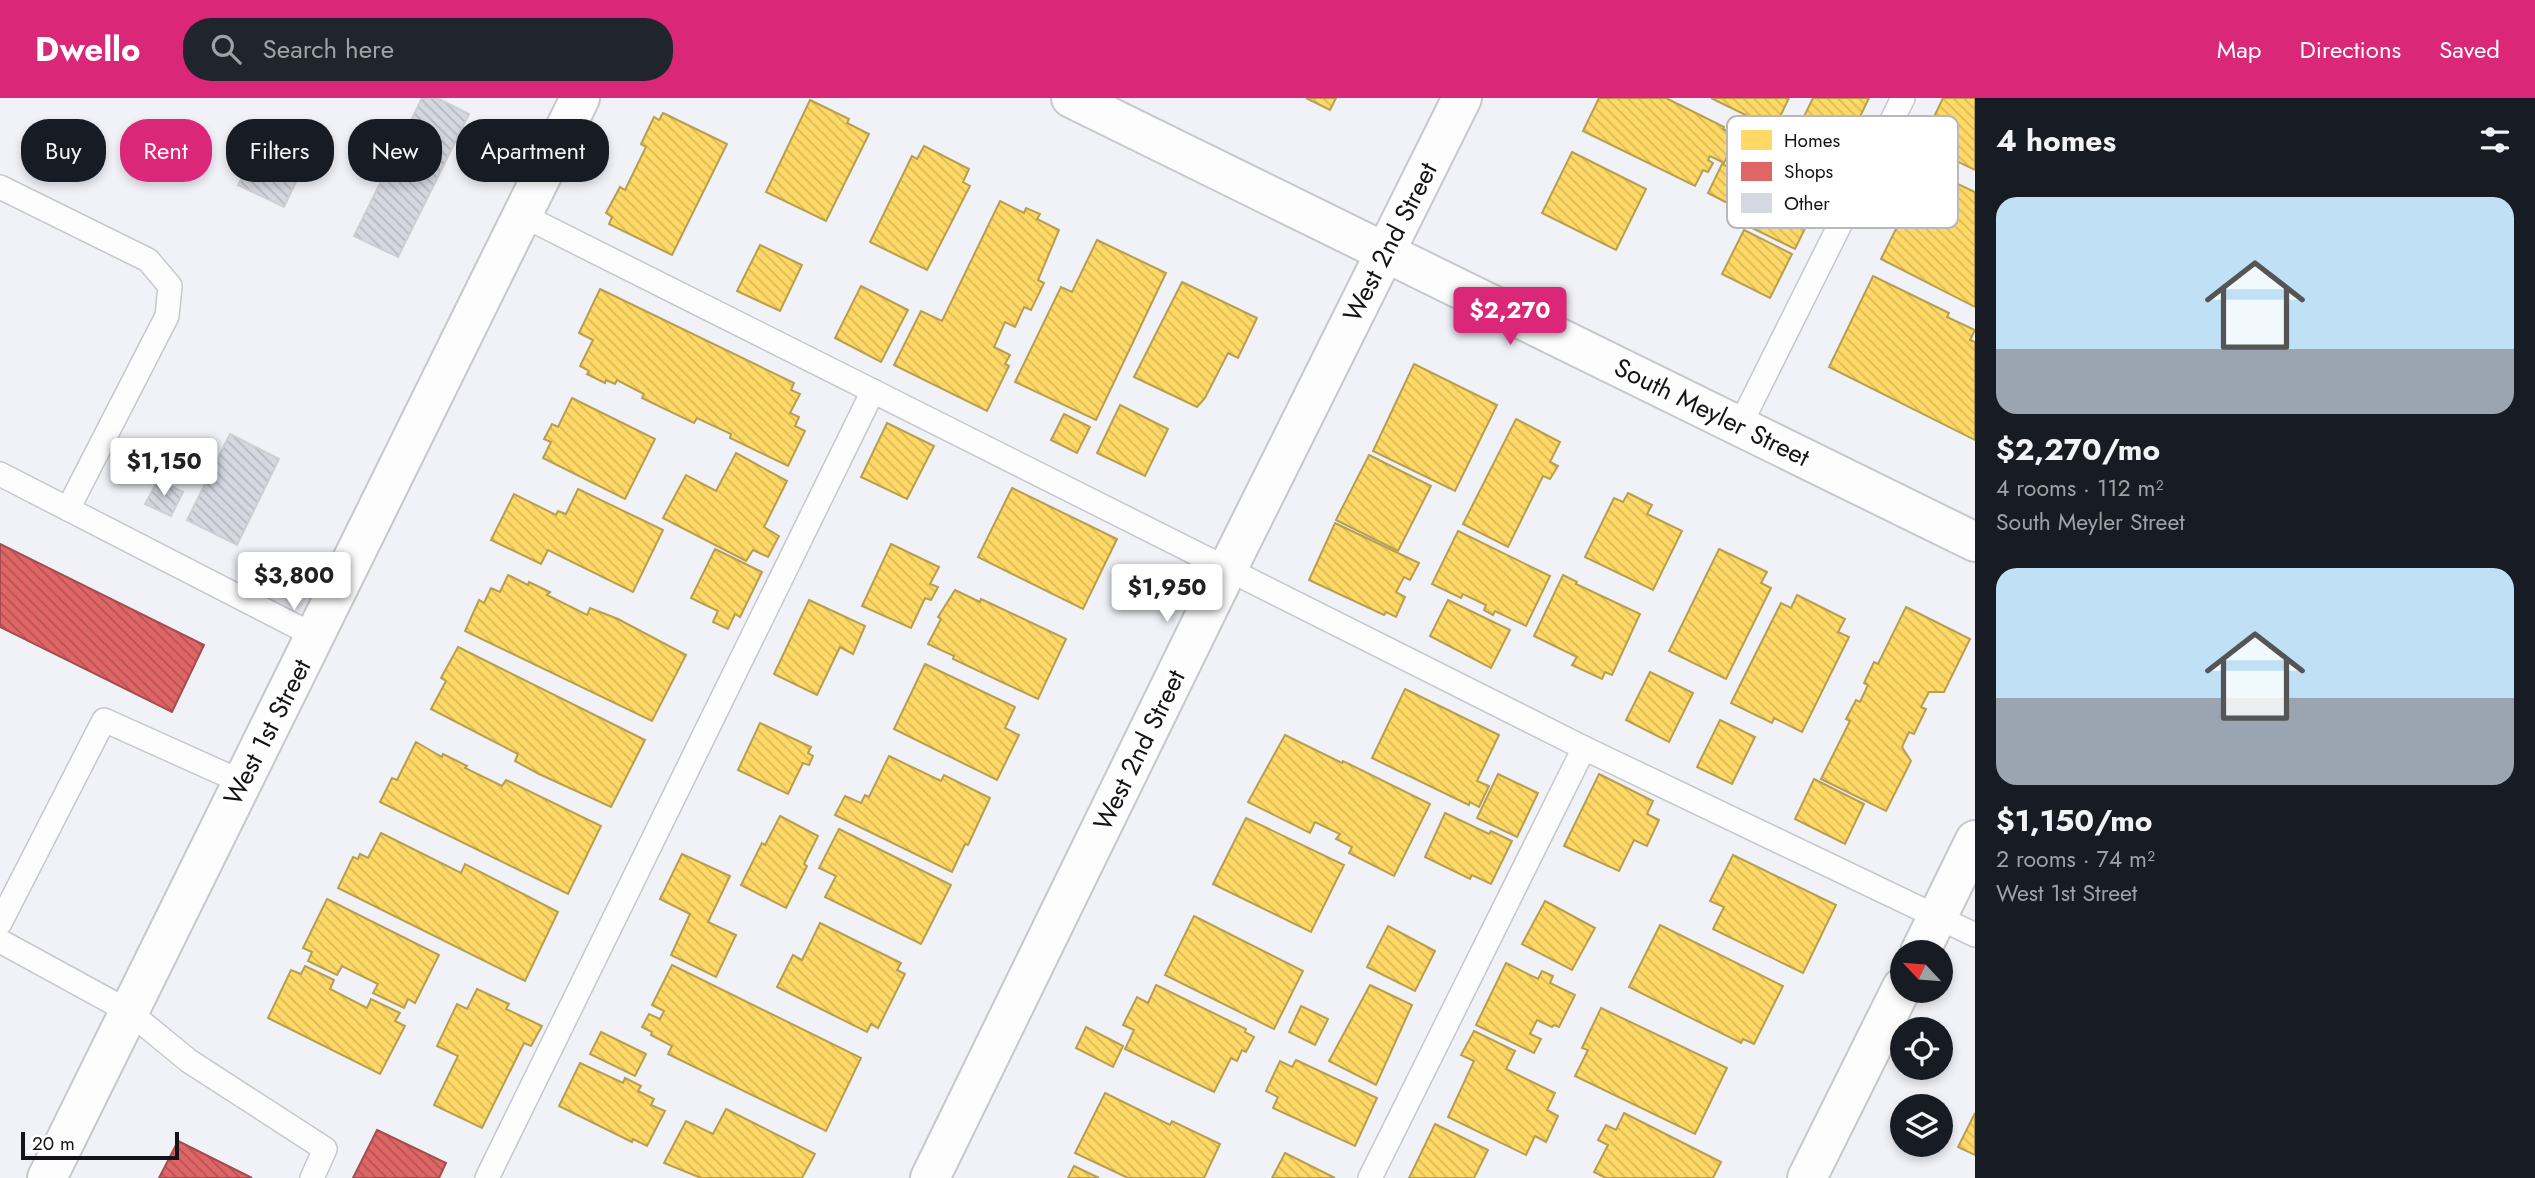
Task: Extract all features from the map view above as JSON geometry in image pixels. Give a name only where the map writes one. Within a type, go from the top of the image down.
[{"type":"street","name":"West 1st Street","points":[[47,1178],[580,98]]},
{"type":"street","name":"South Meyler Street","points":[[1071,98],[1975,542]]},
{"type":"street","name":"West 2nd Street","points":[[930,1178],[1227,570],[1462,98]]},
{"type":"street","points":[[1926,940],[1975,840]]},
{"type":"street","points":[[1807,1178],[1894,1003]]},
{"type":"lane","points":[[1894,116],[1903,98]]},
{"type":"lane","points":[[0,187],[148,260],[170,286],[167,316],[68,509]]},
{"type":"lane","points":[[522,215],[1584,748],[1975,935]]},
{"type":"lane","points":[[1740,425],[1838,228]]},
{"type":"lane","points":[[487,1178],[873,391]]},
{"type":"lane","points":[[0,474],[315,636]]},
{"type":"lane","points":[[0,923],[104,720],[242,782]]},
{"type":"lane","points":[[1370,1178],[1584,748]]},
{"type":"lane","points":[[0,941],[128,1011],[190,1061],[325,1149],[312,1178]]},
{"type":"building: Homes","points":[[1306,98],[1336,98],[1330,110]]},
{"type":"building: Homes","points":[[1599,98],[1666,98],[1724,127],[1727,131],[1727,157],[1724,163],[1710,156],[1708,160],[1713,163],[1708,172],[1703,170],[1695,186],[1583,131]]},
{"type":"building: Homes","points":[[1711,98],[1789,98],[1780,116],[1748,116]]},
{"type":"building: Homes","points":[[1813,98],[1869,98],[1860,116],[1804,116]]},
{"type":"building: Homes","points":[[1943,98],[1975,98],[1975,170],[1958,162],[1958,116],[1934,116]]},
{"type":"building: Homes","points":[[810,100],[849,119],[847,123],[869,134],[826,221],[766,192]]},
{"type":"building: Homes","points":[[663,113],[727,144],[672,255],[609,224],[612,217],[606,213],[620,187],[625,190],[646,147],[641,144],[654,117],[659,120]]},
{"type":"building: Homes","points":[[924,146],[969,169],[963,182],[970,186],[927,270],[870,242],[912,156],[917,159]]},
{"type":"building: Homes","points":[[1572,152],[1646,189],[1616,250],[1542,213]]},
{"type":"building: Homes","points":[[1722,164],[1727,166],[1727,203],[1708,193]]},
{"type":"building: Homes","points":[[1958,184],[1975,192],[1975,307],[1881,259],[1896,228],[1958,228]]},
{"type":"building: Homes","points":[[1000,201],[1024,213],[1026,208],[1040,214],[1037,219],[1059,230],[1038,280],[1044,283],[1031,310],[1024,307],[1015,327],[1005,322],[994,347],[1010,355],[1005,364],[1009,366],[987,411],[894,365],[921,311],[942,321]]},
{"type":"building: Homes","points":[[1752,228],[1805,228],[1795,249]]},
{"type":"building: Homes","points":[[1744,230],[1792,254],[1770,298],[1722,274]]},
{"type":"building: Homes","points":[[1097,240],[1166,273],[1096,420],[1015,382],[1061,287],[1072,292]]},
{"type":"building: Homes","points":[[760,245],[802,265],[780,311],[737,291]]},
{"type":"building: Homes","points":[[1873,276],[1949,313],[1947,317],[1975,330],[1970,340],[1975,342],[1975,440],[1829,367]]},
{"type":"building: Homes","points":[[1182,282],[1257,318],[1238,358],[1228,353],[1205,398],[1197,407],[1134,377]]},
{"type":"building: Homes","points":[[861,286],[908,310],[881,362],[835,338]]},
{"type":"building: Homes","points":[[600,289],[794,383],[791,390],[800,394],[790,413],[799,417],[795,426],[805,431],[788,466],[730,438],[731,434],[697,418],[694,423],[642,398],[644,394],[617,380],[615,384],[606,380],[605,383],[587,374],[589,371],[580,366],[593,340],[579,333]]},
{"type":"building: Homes","points":[[1414,364],[1497,405],[1455,491],[1373,451]]},
{"type":"building: Homes","points":[[572,398],[655,439],[625,499],[543,458],[551,442],[544,439],[552,424],[558,427]]},
{"type":"building: Homes","points":[[1120,405],[1168,429],[1145,476],[1097,453]]},
{"type":"building: Homes","points":[[1064,414],[1090,427],[1077,453],[1051,440]]},
{"type":"building: Homes","points":[[1516,419],[1560,442],[1550,462],[1558,466],[1550,479],[1543,476],[1508,547],[1463,524]]},
{"type":"building: Homes","points":[[887,423],[934,446],[907,499],[861,477]]},
{"type":"building: Homes","points":[[736,453],[787,481],[764,527],[779,536],[768,557],[753,550],[746,561],[663,518],[686,475],[716,491]]},
{"type":"building: Homes","points":[[1369,455],[1431,486],[1398,551],[1336,520]]},
{"type":"building: Homes","points":[[1012,488],[1117,539],[1083,609],[978,557]]},
{"type":"building: Homes","points":[[578,489],[663,530],[633,592],[548,550],[541,564],[491,540],[514,494],[556,515],[558,511],[566,514]]},
{"type":"building: Homes","points":[[1628,493],[1652,505],[1647,514],[1682,531],[1653,590],[1585,557],[1614,498],[1623,502]]},
{"type":"building: Homes","points":[[1335,523],[1419,563],[1410,580],[1404,577],[1396,592],[1405,597],[1396,617],[1386,612],[1384,615],[1309,580]]},
{"type":"building: Homes","points":[[1458,531],[1550,576],[1526,626],[1495,611],[1493,615],[1484,610],[1486,605],[1463,594],[1461,598],[1432,584]]},
{"type":"building: Homes","points":[[891,544],[939,567],[930,584],[938,587],[931,600],[925,598],[911,628],[862,606]]},
{"type":"building: Homes","points":[[715,549],[762,572],[740,617],[735,614],[728,629],[713,622],[718,611],[691,598]]},
{"type":"building: Homes","points":[[1719,549],[1767,572],[1761,583],[1771,588],[1726,679],[1669,651]]},
{"type":"building: Homes","points":[[508,575],[550,592],[547,595],[587,615],[590,608],[618,619],[686,655],[652,721],[465,631],[479,600],[484,603],[491,588],[500,592]]},
{"type":"building: Homes","points":[[1563,575],[1577,582],[1576,584],[1640,614],[1612,675],[1605,672],[1602,679],[1572,665],[1577,657],[1534,636]]},
{"type":"building: Homes","points":[[955,590],[980,602],[981,599],[1066,639],[1038,699],[953,659],[954,656],[928,644],[941,619],[938,617]]},
{"type":"building: Homes","points":[[1797,595],[1845,619],[1838,632],[1849,637],[1802,732],[1774,718],[1772,723],[1731,703],[1781,603],[1791,608]]},
{"type":"building: Homes","points":[[809,600],[865,626],[853,654],[840,647],[817,695],[774,674]]},
{"type":"building: Homes","points":[[1448,600],[1510,630],[1491,668],[1430,636]]},
{"type":"building: Homes","points":[[1906,607],[1970,639],[1944,692],[1929,692],[1921,707],[1926,709],[1914,734],[1909,732],[1902,747],[1911,761],[1886,811],[1821,779],[1850,721],[1846,719],[1856,700],[1860,702],[1868,685],[1864,683],[1874,662],[1878,664]]},
{"type":"building: Homes","points":[[458,647],[645,740],[611,807],[515,761],[518,754],[431,709],[446,681],[441,678]]},
{"type":"building: Homes","points":[[925,664],[1015,707],[1005,728],[1019,735],[997,780],[894,729]]},
{"type":"building: Homes","points":[[1650,672],[1693,693],[1669,742],[1626,720]]},
{"type":"building: Homes","points":[[1405,689],[1499,735],[1477,781],[1489,786],[1479,807],[1470,802],[1469,805],[1372,758]]},
{"type":"building: Homes","points":[[1720,720],[1755,737],[1732,784],[1697,767]]},
{"type":"building: Homes","points":[[760,723],[811,747],[808,753],[813,756],[809,765],[803,763],[788,794],[738,770]]},
{"type":"building: Homes","points":[[1285,735],[1430,804],[1394,876],[1349,853],[1352,847],[1336,839],[1340,834],[1315,822],[1310,833],[1248,802]]},
{"type":"building: Homes","points":[[416,742],[502,786],[506,780],[601,826],[568,894],[380,802],[392,778],[397,780]]},
{"type":"building: Homes","points":[[889,756],[941,781],[944,775],[990,798],[952,872],[835,815],[845,796],[861,803],[865,795],[869,797]]},
{"type":"building: Homes","points":[[1498,774],[1538,793],[1517,837],[1477,818]]},
{"type":"building: Homes","points":[[1599,774],[1653,801],[1647,814],[1659,820],[1647,846],[1634,840],[1619,871],[1564,846]]},
{"type":"building: Homes","points":[[1814,779],[1864,804],[1845,844],[1795,819]]},
{"type":"building: Homes","points":[[1445,813],[1489,834],[1491,831],[1512,841],[1491,884],[1472,875],[1470,879],[1425,857]]},
{"type":"building: Homes","points":[[780,816],[818,836],[804,864],[807,866],[786,908],[741,885],[762,843],[765,845]]},
{"type":"building: Homes","points":[[1246,818],[1344,865],[1311,932],[1213,884]]},
{"type":"building: Homes","points":[[839,829],[951,885],[921,944],[825,897],[836,876],[819,868]]},
{"type":"building: Homes","points":[[381,833],[461,873],[465,864],[558,912],[525,981],[338,888],[353,857],[358,859],[360,854],[368,858]]},
{"type":"building: Homes","points":[[682,854],[730,876],[708,922],[736,935],[716,977],[671,955],[690,914],[660,899]]},
{"type":"building: Homes","points":[[1733,855],[1836,905],[1803,973],[1713,929],[1724,907],[1710,901]]},
{"type":"building: Homes","points":[[327,899],[439,955],[415,1003],[408,999],[404,1008],[373,993],[378,984],[342,966],[337,975],[308,961],[312,952],[303,948]]},
{"type":"building: Homes","points":[[1545,901],[1595,928],[1572,970],[1522,944]]},
{"type":"building: Homes","points":[[1194,916],[1303,971],[1274,1029],[1165,975]]},
{"type":"building: Homes","points":[[820,923],[901,963],[897,970],[905,974],[878,1028],[871,1024],[867,1032],[777,987],[793,955],[802,960]]},
{"type":"building: Homes","points":[[1660,925],[1783,986],[1754,1044],[1743,1039],[1741,1043],[1629,987]]},
{"type":"building: Homes","points":[[1388,926],[1435,951],[1415,991],[1367,967]]},
{"type":"building: Homes","points":[[1506,963],[1538,979],[1542,971],[1553,976],[1550,983],[1575,995],[1559,1027],[1552,1027],[1537,1020],[1530,1034],[1541,1039],[1534,1053],[1476,1025]]},
{"type":"building: Homes","points":[[672,965],[861,1058],[826,1131],[668,1054],[672,1046],[642,1027],[649,1014],[660,1019],[664,1011],[652,1005]]},
{"type":"building: Homes","points":[[305,966],[334,980],[330,989],[367,1008],[371,999],[400,1013],[395,1021],[405,1026],[380,1074],[268,1018],[291,970],[301,974]]},
{"type":"building: Homes","points":[[1156,985],[1246,1029],[1245,1032],[1254,1037],[1246,1052],[1242,1050],[1237,1061],[1231,1058],[1214,1092],[1125,1049],[1134,1030],[1123,1025],[1137,997],[1148,1003]]},
{"type":"building: Homes","points":[[1370,985],[1412,1005],[1376,1085],[1329,1061]]},
{"type":"building: Homes","points":[[477,989],[509,1004],[506,1009],[542,1026],[531,1046],[524,1043],[482,1128],[434,1105],[458,1056],[437,1046],[457,1004],[467,1009]]},
{"type":"building: Homes","points":[[1301,1006],[1328,1019],[1315,1045],[1289,1032]]},
{"type":"building: Homes","points":[[1601,1008],[1727,1068],[1695,1134],[1575,1076],[1588,1050],[1582,1048]]},
{"type":"building: Homes","points":[[1086,1027],[1123,1046],[1113,1067],[1076,1048]]},
{"type":"building: Homes","points":[[1474,1031],[1515,1051],[1506,1069],[1555,1093],[1547,1110],[1558,1116],[1546,1142],[1535,1136],[1526,1155],[1448,1117],[1474,1061],[1461,1055]]},
{"type":"building: Homes","points":[[601,1032],[646,1054],[635,1076],[590,1054]]},
{"type":"building: Homes","points":[[1296,1060],[1377,1098],[1355,1146],[1273,1108],[1278,1097],[1266,1091],[1280,1061],[1292,1067]]},
{"type":"building: Homes","points":[[580,1063],[623,1083],[625,1078],[641,1086],[638,1091],[654,1099],[651,1105],[665,1111],[647,1146],[633,1139],[632,1142],[559,1106]]},
{"type":"building: Homes","points":[[1105,1093],[1170,1125],[1172,1121],[1220,1144],[1204,1178],[1128,1178],[1075,1153]]},
{"type":"building: Homes","points":[[726,1109],[815,1154],[802,1178],[701,1178],[664,1163],[686,1121],[713,1134]]},
{"type":"building: Homes","points":[[1624,1113],[1721,1162],[1713,1178],[1606,1178],[1594,1172],[1608,1145],[1598,1140],[1606,1125],[1616,1130]]},
{"type":"building: Homes","points":[[1975,1113],[1975,1155],[1958,1147]]},
{"type":"building: Homes","points":[[1435,1124],[1488,1150],[1474,1178],[1409,1178]]},
{"type":"building: Homes","points":[[1285,1153],[1335,1178],[1272,1178]]},
{"type":"building: Homes","points":[[1074,1166],[1099,1178],[1068,1178]]},
{"type":"building: Shops","points":[[0,544],[204,645],[172,712],[0,627]]},
{"type":"building: Shops","points":[[377,1130],[446,1163],[439,1178],[353,1178]]},
{"type":"building: Shops","points":[[178,1141],[252,1178],[159,1178]]},
{"type":"building: Other","points":[[422,98],[437,98],[469,114],[467,119],[456,119],[456,140],[442,168],[442,119],[412,119]]},
{"type":"building: Other","points":[[239,182],[296,182],[284,207],[238,185]]},
{"type":"building: Other","points":[[381,182],[435,182],[398,257],[354,236]]},
{"type":"building: Other","points":[[230,434],[279,459],[237,545],[187,520]]},
{"type":"building: Other","points":[[158,480],[183,492],[171,516],[145,504]]}]
